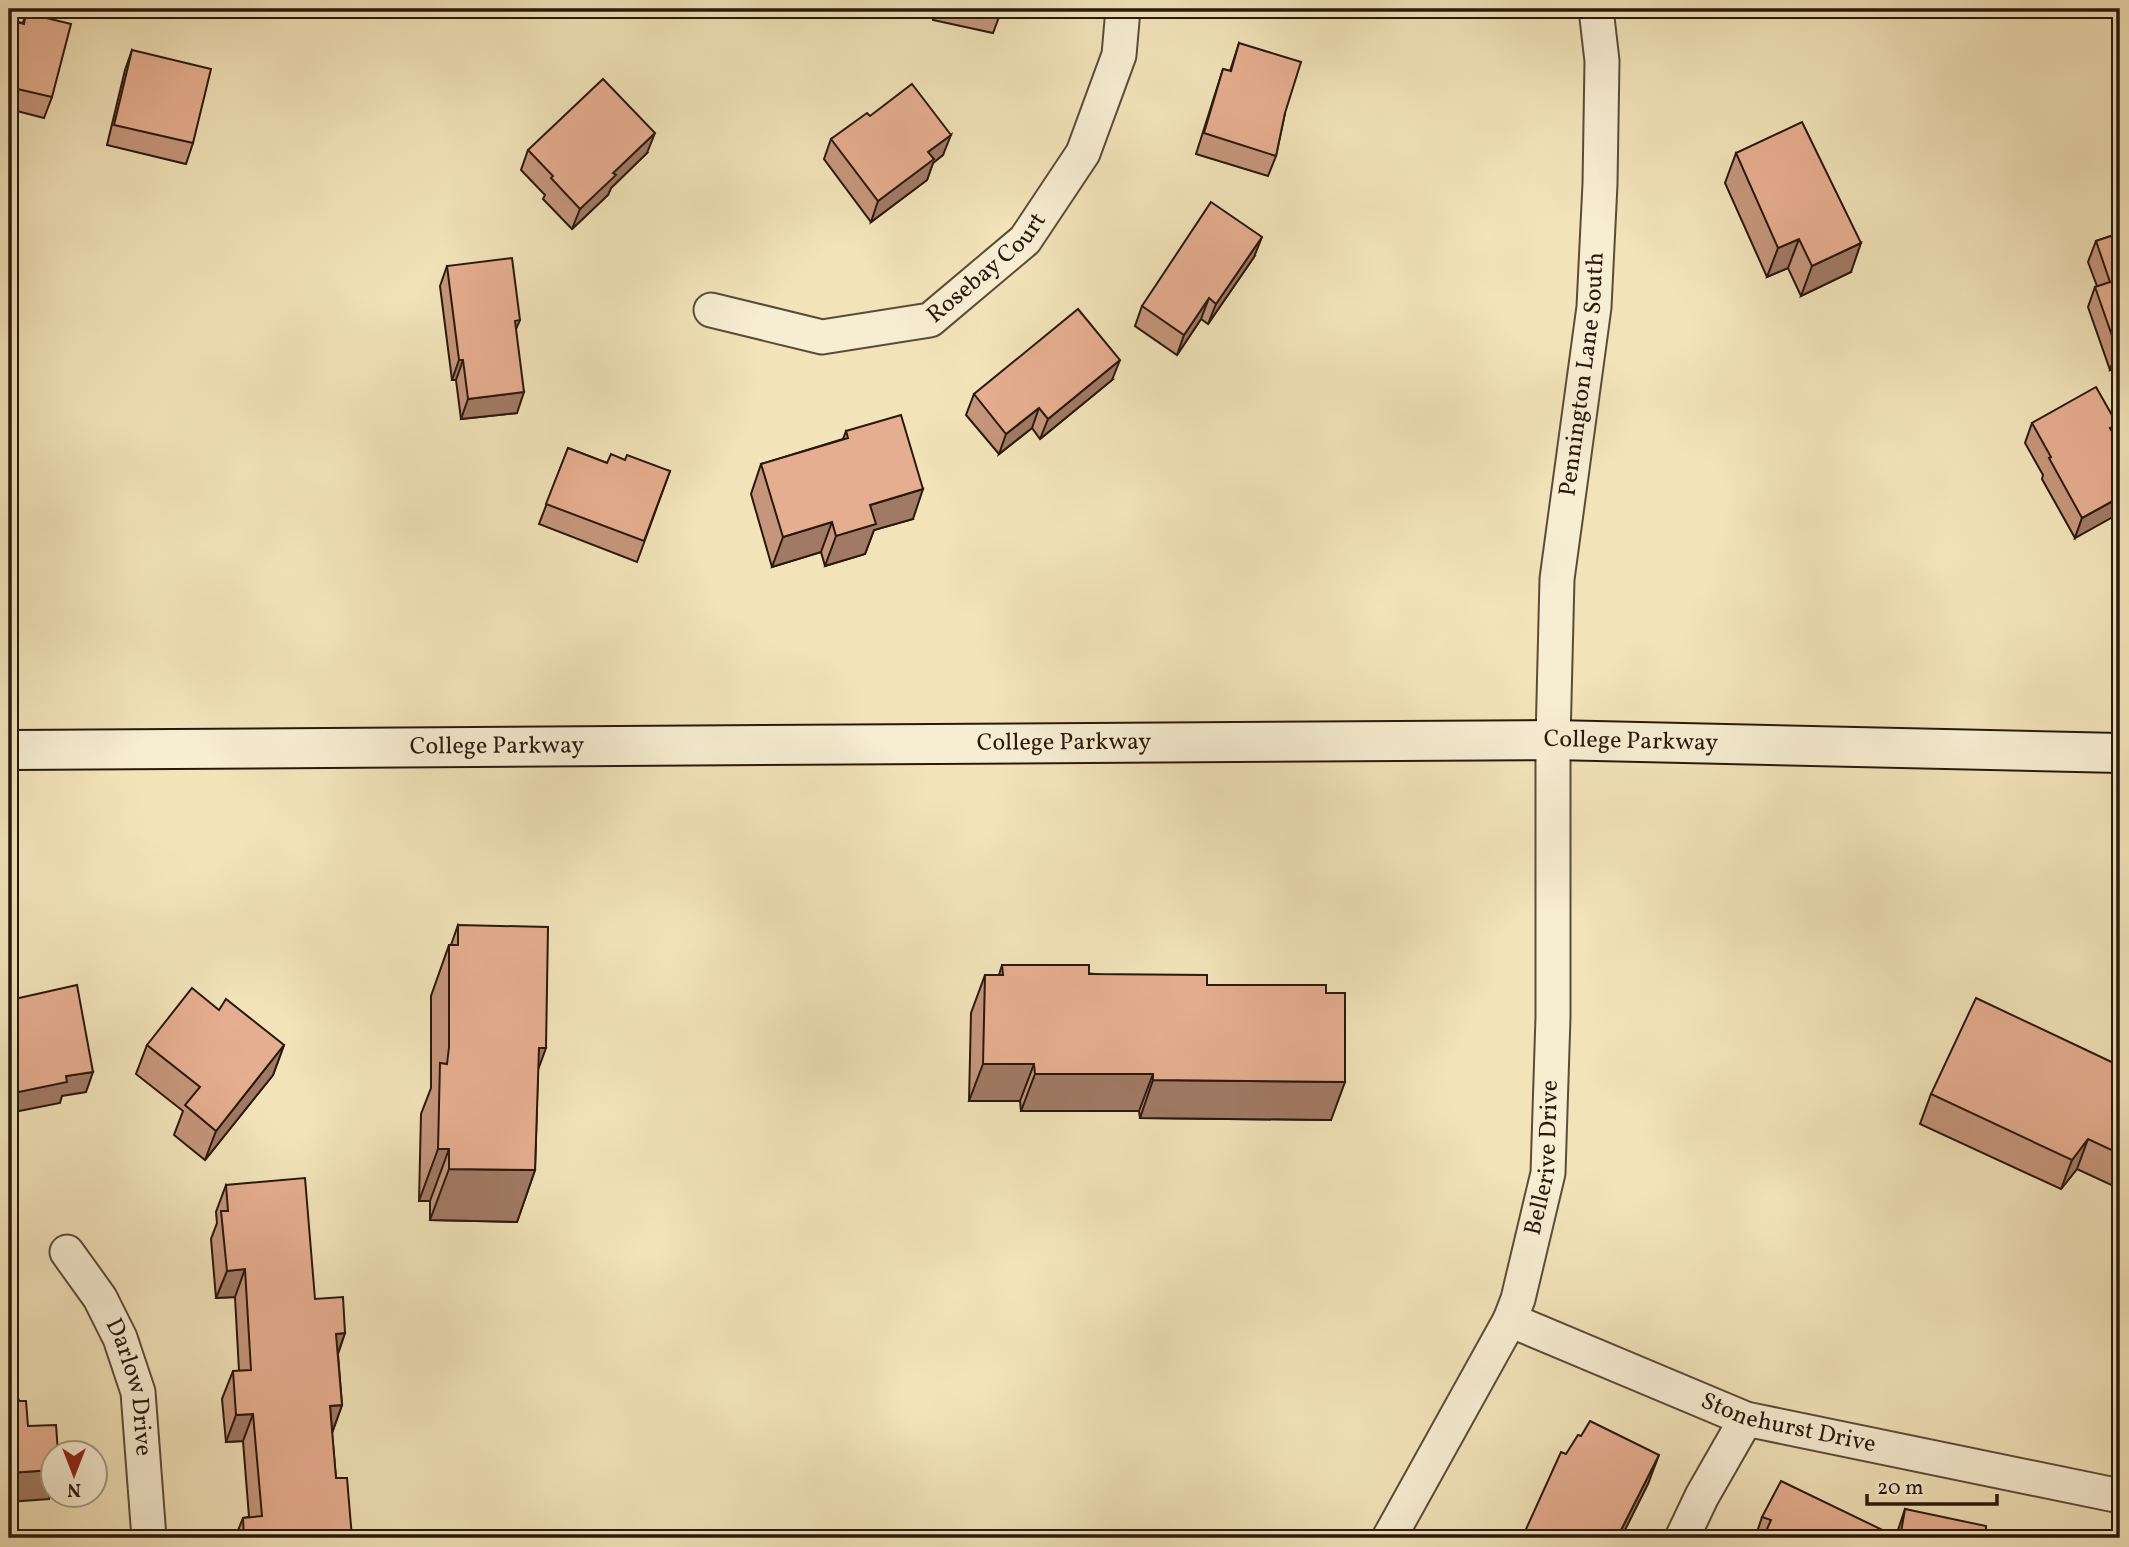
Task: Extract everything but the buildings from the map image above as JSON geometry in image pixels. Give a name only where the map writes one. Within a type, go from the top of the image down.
[{"type":"main road","name":"College Parkway","points":[[9,750],[1553,740],[2120,752]]},
{"type":"street","name":"Rosebay Court","points":[[711,310],[822,337],[930,320],[1025,240],[1083,153],[1119,55],[1123,9]]},
{"type":"street","name":"Pennington Lane South","points":[[1553,740],[1557,579],[1594,307],[1602,61],[1596,9]]},
{"type":"street","name":"Bellerive Drive","points":[[1389,1538],[1510,1320],[1518,1299],[1548,1173],[1553,1017],[1553,740]]},
{"type":"street","name":"Darlow Drive","points":[[67,1252],[100,1298],[120,1338],[138,1392],[149,1538]]},
{"type":"street","name":"Stonehurst Drive","points":[[1510,1320],[1746,1419],[2120,1496]]},
{"type":"street","points":[[1682,1538],[1702,1496],[1746,1419]]}]
